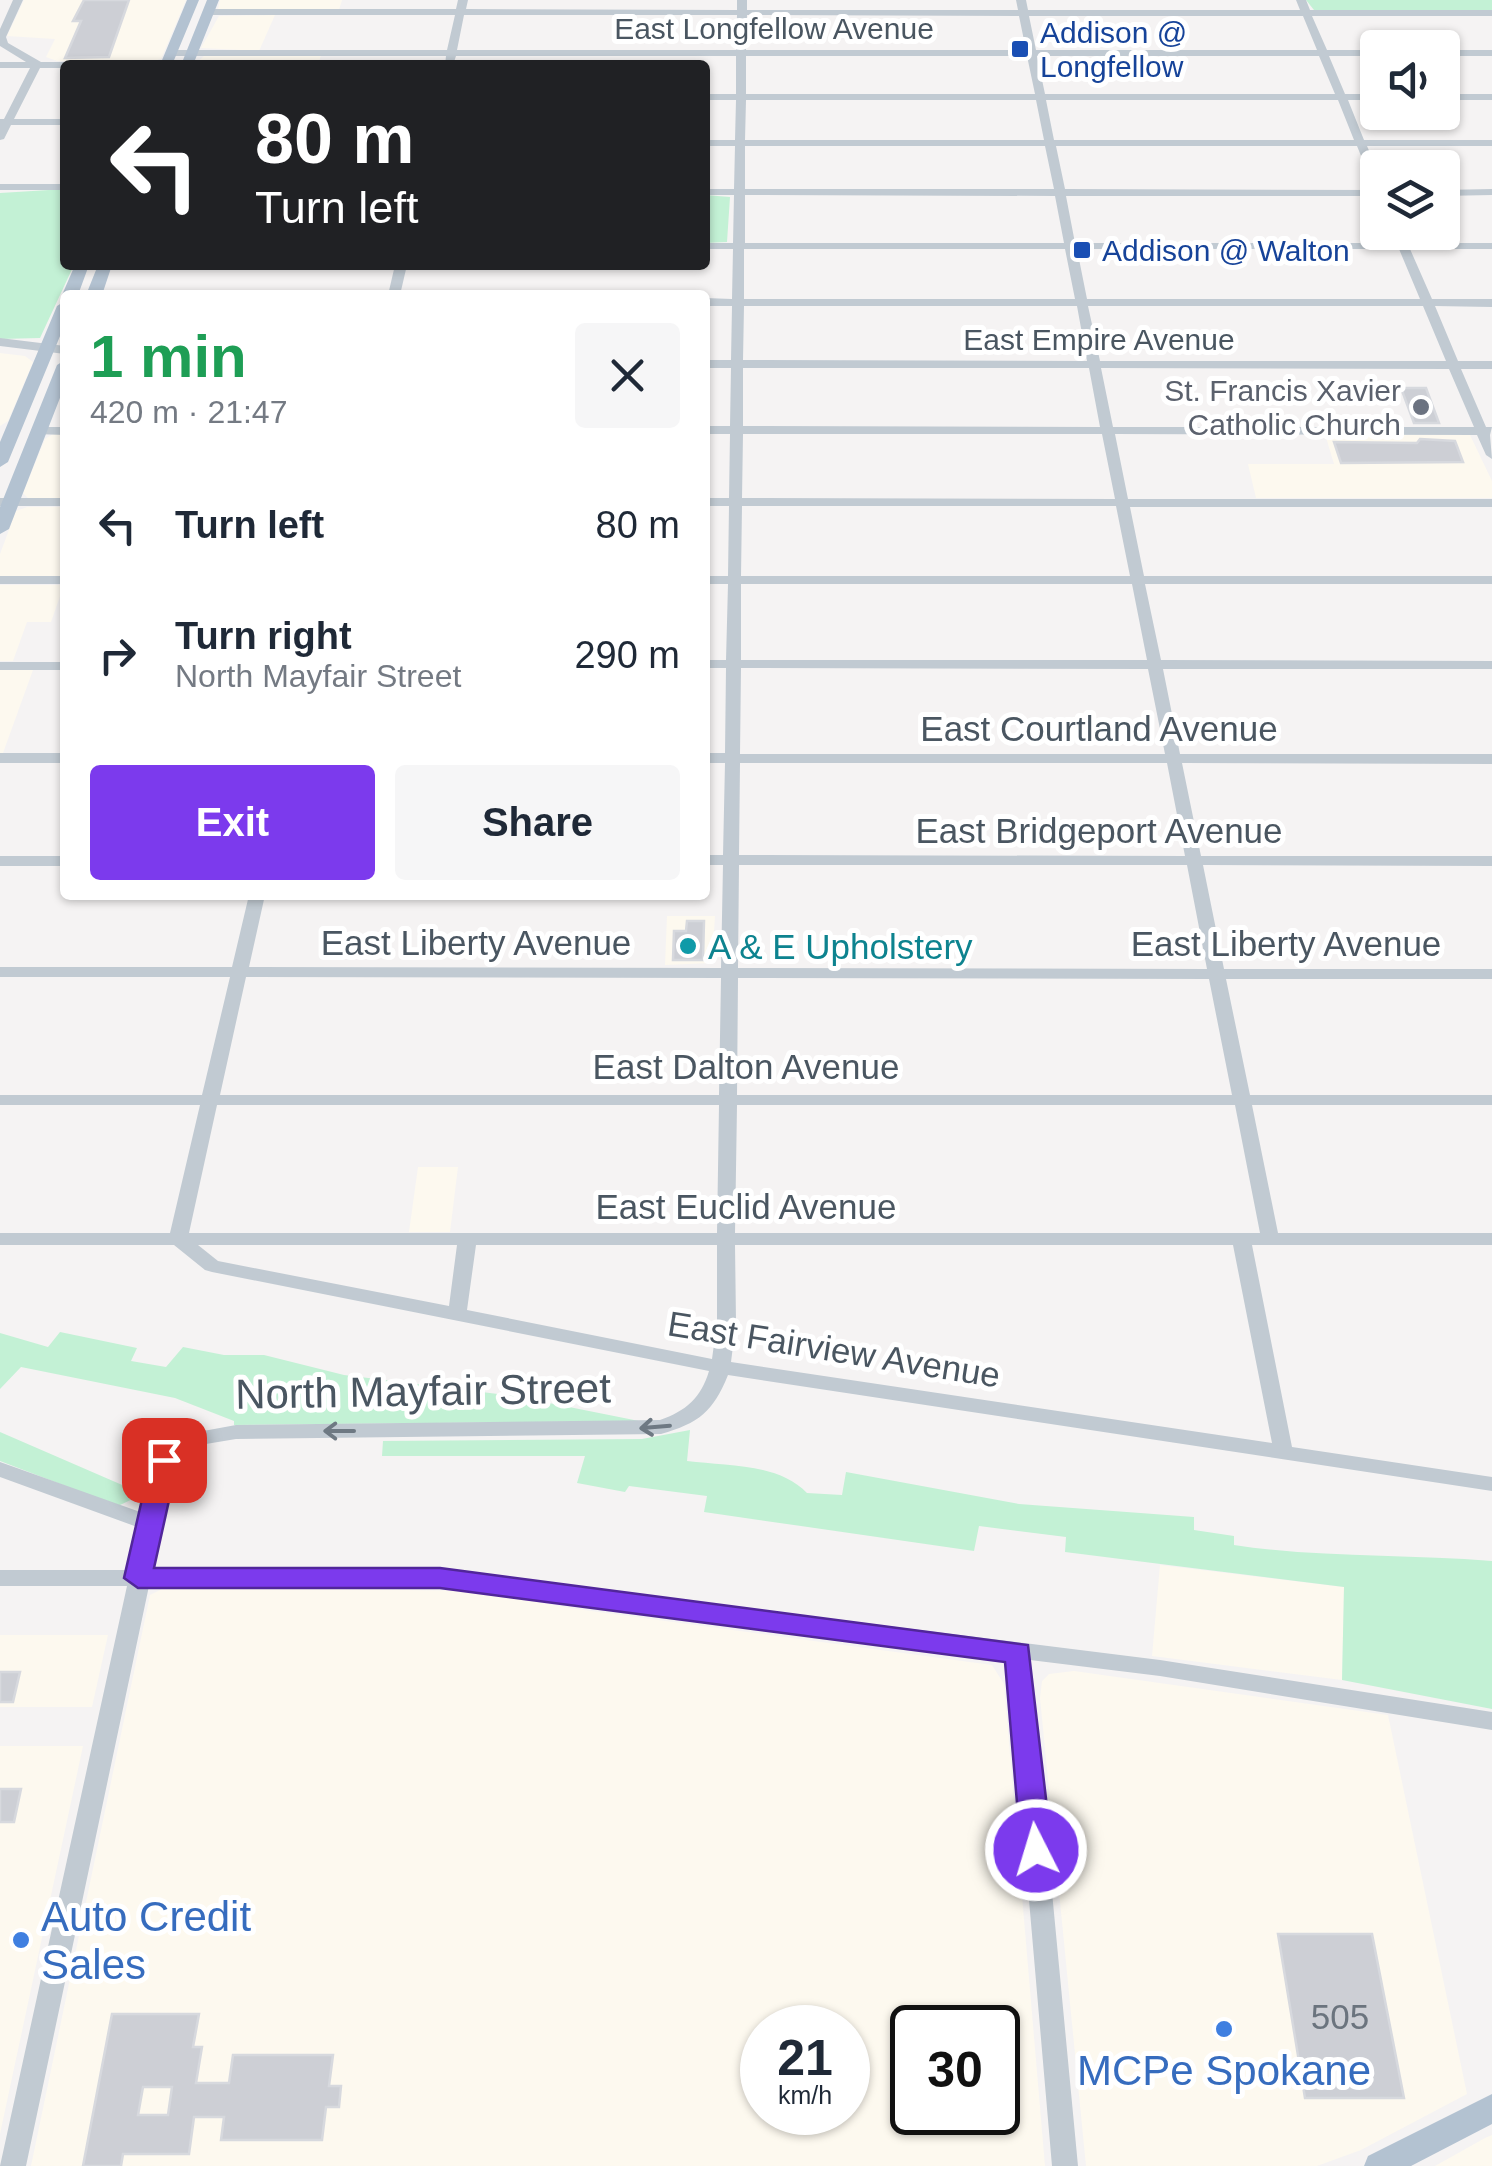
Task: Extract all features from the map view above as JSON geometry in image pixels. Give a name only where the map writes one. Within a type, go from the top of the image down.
[{"type":"main road","points":[[191,6],[200,33]]},
{"type":"main road","points":[[169,60],[191,6]]},
{"type":"main road","points":[[189,59],[210,6]]},
{"type":"main road","points":[[0,462],[7,430],[52,352],[60,324]]},
{"type":"main road","points":[[0,529],[5,502],[40,431],[60,376]]},
{"type":"main road","points":[[1380,2166],[1492,2108]]},
{"type":"street","points":[[0,137],[4,122],[38,64],[4,45],[0,37],[4,20],[18,0]]},
{"type":"street","points":[[450,59],[464,0]]},
{"type":"street","points":[[1301,0],[1364,150]]},
{"type":"street","points":[[210,6],[461,12],[1022,6],[1492,13]]},
{"type":"street","points":[[721,1367],[726,1239],[742,6]]},
{"type":"street","points":[[1022,6],[1270,1238]]},
{"type":"street","name":"East Longfellow Avenue","points":[[189,59],[741,53],[1360,54]]},
{"type":"street","points":[[1460,53],[1492,53]]},
{"type":"street","name":"East Longfellow Avenue","points":[[0,64],[60,64]]},
{"type":"street","points":[[710,96],[1360,97]]},
{"type":"street","points":[[1460,97],[1492,97]]},
{"type":"street","points":[[4,122],[60,122]]},
{"type":"street","points":[[710,143],[1492,143]]},
{"type":"street","points":[[0,186],[60,187]]},
{"type":"street","points":[[710,192],[1360,193]]},
{"type":"street","points":[[1460,193],[1492,192]]},
{"type":"street","points":[[710,246],[1072,246],[1360,240]]},
{"type":"street","points":[[1460,244],[1492,246]]},
{"type":"street","points":[[1405,250],[1453,365],[1487,430],[1492,455]]},
{"type":"street","points":[[710,302],[1492,303]]},
{"type":"street","points":[[0,342],[52,352]]},
{"type":"street","points":[[0,351],[52,352]]},
{"type":"street","name":"East Empire Avenue","points":[[710,364],[1492,364]]},
{"type":"street","points":[[710,430],[1487,430]]},
{"type":"street","points":[[40,431],[60,431]]},
{"type":"street","points":[[5,502],[60,502]]},
{"type":"street","points":[[710,502],[1492,503]]},
{"type":"street","points":[[0,580],[60,580]]},
{"type":"street","points":[[710,580],[1492,580]]},
{"type":"street","points":[[710,664],[1492,666]]},
{"type":"street","points":[[0,666],[60,666]]},
{"type":"street","points":[[0,758],[60,758]]},
{"type":"street","name":"East Courtland Avenue","points":[[710,758],[1492,759]]},
{"type":"street","name":"East Bridgeport Avenue","points":[[710,860],[1492,861]]},
{"type":"street","points":[[0,861],[60,861]]},
{"type":"street","points":[[178,1240],[256,900]]},
{"type":"street","name":"East Liberty Avenue","points":[[0,972],[1492,974]]},
{"type":"street","name":"East Dalton Avenue","points":[[0,1100],[1492,1100]]},
{"type":"street","points":[[1241,1238],[1282,1450]]},
{"type":"street","name":"East Euclid Avenue","points":[[0,1239],[1492,1239]]},
{"type":"street","name":"East Fairview Avenue","points":[[178,1240],[212,1266],[721,1367],[1492,1484]]},
{"type":"street","points":[[457,1315],[468,1240]]},
{"type":"street","name":"North Mayfair Street","points":[[13,2166],[164,1460],[194,1439],[236,1432],[670,1426],[702,1407],[721,1367]]},
{"type":"street","points":[[0,1469],[148,1522]]},
{"type":"street","points":[[0,1578],[440,1578],[1319,1690],[1492,1721]]},
{"type":"street","points":[[1018,1653],[1065,2166]]},
{"type":"shaded area","points":[[24,0],[186,0],[158,60],[57,61],[46,57],[55,39],[7,36]]},
{"type":"shaded area","points":[[220,0],[342,0],[339,10],[218,9]]},
{"type":"shaded area","points":[[275,15],[259,51],[201,48],[219,16]]},
{"type":"shaded area","points":[[321,55],[320,60],[200,60],[204,56]]},
{"type":"shaded area","points":[[0,353],[25,356],[33,362],[8,421],[0,426]]},
{"type":"shaded area","points":[[60,434],[60,498],[28,498],[23,493],[45,439]]},
{"type":"shaded area","points":[[1325,434],[1470,435],[1492,481],[1492,498],[1256,498],[1248,464],[1334,464]]},
{"type":"shaded area","points":[[60,507],[60,576],[0,576],[0,554],[16,511]]},
{"type":"shaded area","points":[[0,585],[60,585],[51,622],[27,622],[13,661],[0,661]]},
{"type":"shaded area","points":[[0,670],[33,670],[3,753],[0,753]]},
{"type":"shaded area","points":[[667,916],[715,916],[712,963],[665,965]]},
{"type":"shaded area","points":[[418,1167],[458,1167],[450,1232],[409,1232]]},
{"type":"shaded area","points":[[1160,1565],[1344,1587],[1342,1680],[1152,1656]]},
{"type":"shaded area","points":[[166,1587],[479,1591],[569,1608],[992,1665],[1004,1684],[1045,2166],[31,2166],[150,1595]]},
{"type":"shaded area","points":[[0,1635],[108,1635],[92,1707],[0,1707]]},
{"type":"shaded area","points":[[1074,1671],[1388,1715],[1467,2094],[1361,2150],[1317,2166],[1086,2166],[1040,1698],[1042,1681],[1049,1674]]},
{"type":"shaded area","name":"Auto Credit Sales","points":[[0,1746],[83,1746],[0,2134]]},
{"type":"shaded area","points":[[1492,2135],[1492,2166],[1435,2166],[1485,2138]]},
{"type":"green space","points":[[1306,0],[1492,0],[1492,10],[1314,10]]},
{"type":"green space","points":[[60,190],[60,270],[72,270],[40,338],[0,339],[0,193]]},
{"type":"green space","points":[[710,195],[730,197],[727,242],[710,243]]},
{"type":"green space","points":[[60,1332],[137,1348],[131,1361],[166,1367],[183,1347],[224,1355],[264,1355],[344,1375],[514,1396],[639,1421],[234,1425],[234,1421],[175,1398],[21,1367],[0,1389],[0,1333],[48,1347]]},
{"type":"green space","points":[[690,1430],[687,1461],[767,1471],[807,1493],[842,1495],[846,1472],[1019,1504],[1194,1517],[1194,1530],[1234,1536],[1234,1545],[1298,1552],[1492,1561],[1492,1709],[1342,1680],[1344,1587],[1065,1552],[1066,1537],[979,1526],[974,1551],[704,1512],[707,1496],[629,1486],[625,1492],[577,1483],[585,1456],[382,1456],[383,1441],[642,1439]]},
{"type":"green space","points":[[0,1432],[143,1494],[118,1506],[0,1461]]},
{"type":"building","points":[[84,0],[129,0],[109,57],[65,58],[81,21],[73,21]]},
{"type":"building","name":"St. Francis Xavier Catholic Church","points":[[1401,388],[1426,388],[1439,423],[1414,423]]},
{"type":"building","points":[[1420,439],[1455,441],[1463,462],[1341,463],[1334,442],[1417,443]]},
{"type":"building","name":"A & E Upholstery","points":[[687,921],[704,921],[703,960],[673,960],[674,931],[686,931]]},
{"type":"building","points":[[0,1672],[20,1672],[13,1702],[0,1702]]},
{"type":"building","points":[[0,1789],[21,1789],[14,1822],[0,1822]]},
{"type":"building","points":[[1278,1934],[1372,1934],[1404,2098],[1305,2098]]},
{"type":"building","points":[[112,2014],[199,2014],[193,2047],[202,2047],[196,2083],[229,2083],[233,2055],[333,2055],[329,2086],[341,2086],[339,2107],[326,2107],[322,2140],[221,2140],[224,2117],[194,2117],[189,2154],[123,2154],[121,2166],[83,2166]],"holes":[[[143,2087],[172,2087],[168,2115],[138,2115]]]},
{"type":"place","name":"Addison @ Longfellow","points":[[1020,49]]},
{"type":"place","name":"Addison @ Walton","points":[[1082,250]]},
{"type":"place","name":"St. Francis Xavier Catholic Church","points":[[1421,407]]},
{"type":"place","name":"A & E Upholstery","points":[[688,946]]},
{"type":"place","name":"Auto Credit Sales","points":[[21,1940]]},
{"type":"place","name":"MCPe Spokane","points":[[1224,2029]]},
{"type":"route","points":[[164,1460],[138,1578],[440,1578],[1018,1653],[1036,1850]]}]
